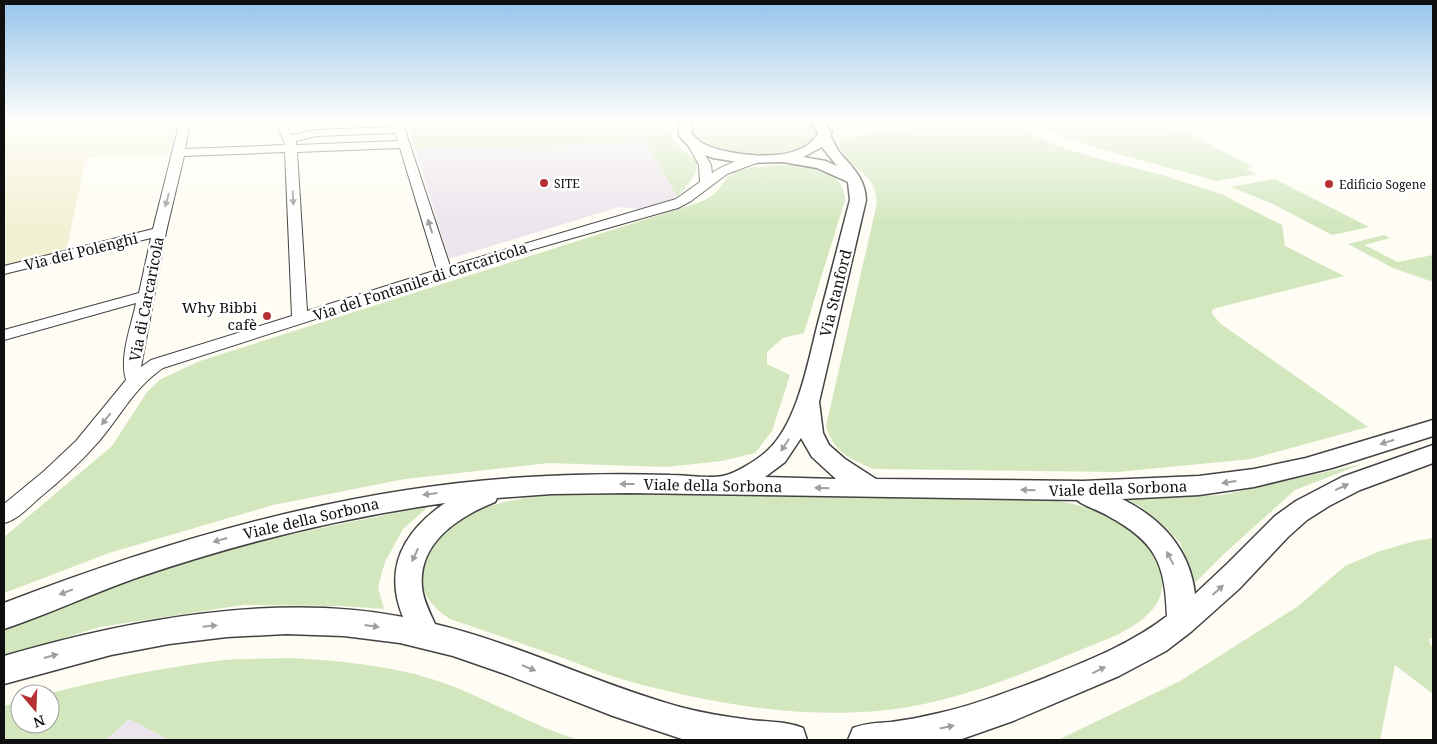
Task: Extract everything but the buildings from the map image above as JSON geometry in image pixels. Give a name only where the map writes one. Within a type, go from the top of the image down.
[{"type":"street","name":"Via di Carcaricola","points":[[4,516],[36,490],[86,443],[135,380],[132,365],[159,232],[178,156]]},
{"type":"street","points":[[291,156],[300,319]]},
{"type":"street","points":[[408,156],[445,273]]},
{"type":"street","points":[[700,156],[705,165],[706,183]]},
{"type":"street","points":[[721,156],[755,159],[783,156]]},
{"type":"street","points":[[835,156],[852,174],[856,184]]},
{"type":"street","points":[[773,158],[821,164],[837,171],[856,184]]},
{"type":"street","name":"Via del Fontanile di Carcaricola","points":[[135,380],[152,367],[170,359],[529,246],[673,205],[693,195],[725,170],[755,159]]},
{"type":"street","name":"Via Stanford","points":[[728,486],[760,469],[777,456],[787,444],[808,402],[857,204],[858,191],[856,184]]},
{"type":"street","name":"Via dei Polenghi","points":[[4,270],[159,232]]},
{"type":"street","points":[[4,335],[146,296]]},
{"type":"street","name":"Via Stanford","points":[[808,402],[812,434],[823,452],[842,470],[871,488]]},
{"type":"street","name":"Viale della Sorbona","points":[[4,616],[133,567],[283,522],[417,496],[525,486],[617,484],[1077,491],[1175,488],[1250,479],[1321,463],[1433,428]]},
{"type":"street","points":[[865,740],[915,734],[963,724],[985,717],[1086,676],[1148,646],[1182,622],[1225,584],[1286,522],[1303,509],[1352,483],[1433,454]]},
{"type":"street","points":[[425,635],[411,600],[408,576],[412,559],[422,540],[436,523],[458,506],[486,495],[525,486]]},
{"type":"street","points":[[1077,491],[1129,514],[1158,538],[1170,557],[1178,575],[1182,622]]},
{"type":"street","points":[[4,670],[83,648],[209,626],[268,622],[340,622],[425,635],[454,642],[520,664],[625,706],[703,729],[791,740]]},
{"type":"shaded area","points":[[4,156],[134,156],[86,158],[66,251],[4,265]]},
{"type":"shaded area","points":[[417,156],[654,156],[677,197],[639,209],[619,207],[449,259]]},
{"type":"shaded area","points":[[129,719],[169,740],[106,740]]},
{"type":"green space","points":[[654,156],[690,156],[697,161],[696,171],[691,180],[677,197]]},
{"type":"green space","points":[[845,156],[1089,156],[1162,175],[1221,194],[1282,225],[1285,246],[1344,276],[1216,308],[1212,310],[1212,314],[1221,324],[1368,427],[1251,459],[1118,472],[874,469],[850,458],[838,449],[829,435],[826,426],[877,203],[875,190],[870,181]]},
{"type":"green space","points":[[1125,156],[1231,156],[1253,167],[1246,169],[1256,174],[1217,181]]},
{"type":"green space","points":[[784,165],[814,168],[832,175],[843,189],[845,200],[804,333],[783,338],[767,352],[767,364],[790,375],[772,431],[755,453],[722,461],[666,467],[549,463],[405,479],[273,505],[109,553],[4,593],[4,537],[112,446],[147,392],[161,379],[200,361],[696,203],[715,193],[730,175],[737,171],[754,167]]},
{"type":"green space","points":[[1275,179],[1369,227],[1332,235],[1273,204],[1231,187]]},
{"type":"green space","points":[[1384,235],[1390,238],[1364,245],[1398,262],[1433,255],[1433,282],[1393,268],[1348,244]]},
{"type":"green space","points":[[1362,464],[1295,490],[1225,553],[1195,583],[1180,542],[1140,506],[1123,499],[1222,495]]},
{"type":"green space","points":[[572,493],[1052,500],[1066,502],[1107,516],[1142,541],[1159,566],[1162,589],[1157,603],[1152,610],[1136,624],[1118,634],[1006,680],[930,703],[904,708],[847,713],[784,710],[720,702],[620,679],[450,619],[432,604],[422,585],[423,569],[431,547],[445,530],[462,518],[482,508],[528,498]]},
{"type":"green space","points":[[428,507],[403,529],[385,562],[378,587],[384,609],[342,606],[243,605],[99,627],[4,657],[4,630],[138,577],[209,555],[282,537]]},
{"type":"green space","points":[[1433,538],[1433,637],[1429,639],[1433,648],[1433,694],[1395,665],[1380,740],[1058,740],[1180,681],[1297,607],[1345,566],[1380,551]]},
{"type":"green space","points":[[290,658],[393,669],[452,686],[563,735],[579,740],[169,740],[129,719],[106,740],[4,740],[4,706],[10,704],[10,734],[60,734],[60,691],[113,678],[233,659]]},
{"type":"place","name":"SITE","points":[[544,183]]},
{"type":"place","name":"Edificio Sogene","points":[[1329,184]]},
{"type":"place","name":"Why Bibbi cafè","points":[[267,316]]}]
